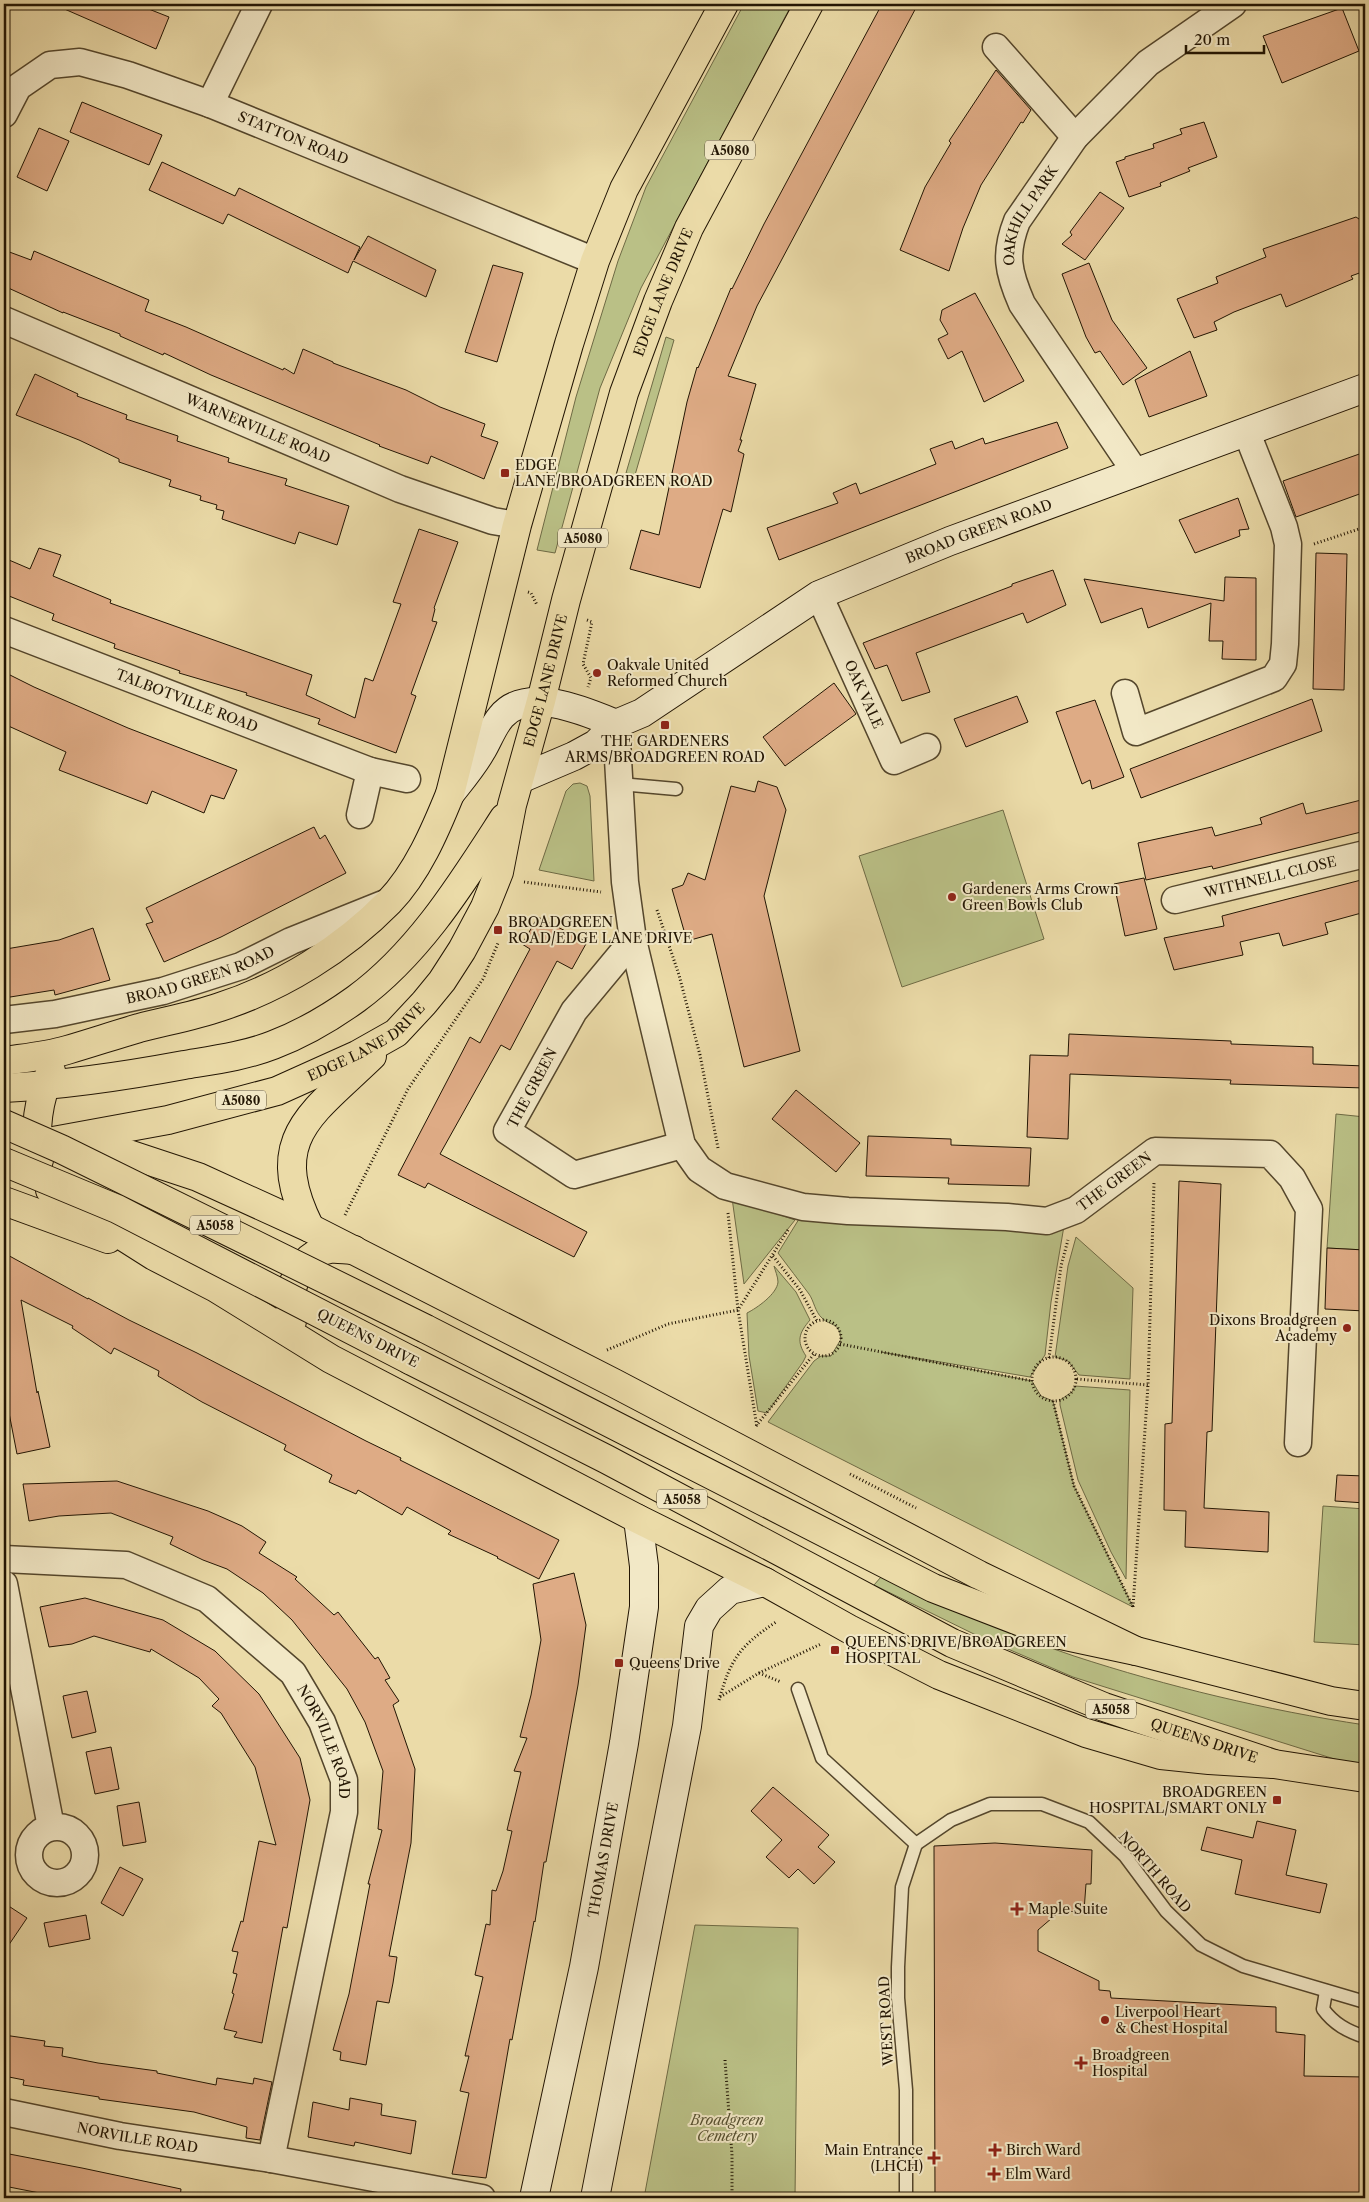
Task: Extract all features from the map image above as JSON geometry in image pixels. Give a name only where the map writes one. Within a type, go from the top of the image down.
[{"type":"highway","points":[[4,1061],[66,1050],[93,1040],[220,1007],[261,990],[338,947],[390,901],[415,866],[438,823],[450,794],[517,525],[595,261],[624,189],[724,4]]},
{"type":"highway","name":"EDGE LANE DRIVE","points":[[76,1137],[168,1120],[277,1091],[357,1055],[396,1032],[442,981],[462,950],[485,907],[499,872],[512,805],[541,701],[562,614],[624,393],[658,301],[689,228],[809,4]]},
{"type":"highway","points":[[4,1088],[44,1086],[152,1071],[227,1057],[273,1045],[318,1023],[356,999],[398,962],[424,934],[476,861],[512,805]]},
{"type":"highway","points":[[310,1228],[297,1203],[291,1167],[293,1149],[301,1129],[316,1110],[396,1032]]},
{"type":"highway","points":[[4,1042],[93,1040]]},
{"type":"highway","points":[[58,1194],[47,1182],[18,1124],[44,1086],[53,1065],[66,1050]]},
{"type":"highway","name":"A5080","points":[[4,1150],[18,1124],[76,1137]]},
{"type":"highway","name":"A5058","points":[[18,1124],[61,1149],[426,1329],[933,1588],[1046,1632],[1136,1652],[1331,1701],[1365,1706]]},
{"type":"highway","points":[[76,1137],[198,1177],[310,1228],[436,1294],[614,1383],[979,1576],[1136,1652]]},
{"type":"highway","name":"QUEENS DRIVE","points":[[4,1162],[117,1209],[606,1459],[952,1643],[1104,1707],[1274,1764],[1365,1778]]},
{"type":"highway","points":[[4,1172],[58,1194],[154,1256],[216,1288],[332,1359],[638,1519],[765,1582],[849,1629],[939,1675],[1086,1733],[1161,1755],[1274,1764]]},
{"type":"highway","points":[[4,1201],[154,1256]]},
{"type":"highway","points":[[301,1340],[292,1323],[288,1307],[291,1289],[299,1273],[313,1255],[330,1249],[354,1250]]},
{"type":"street","points":[[210,104],[259,4]]},
{"type":"street","name":"OAKHILL PARK","points":[[1136,473],[1022,304],[1010,277],[1009,249],[1017,221],[1075,137],[1148,63],[1233,4]]},
{"type":"street","points":[[996,47],[1075,137]]},
{"type":"street","name":"STATTON ROAD","points":[[4,114],[18,87],[50,65],[80,62],[128,75],[210,104],[595,261]]},
{"type":"street","name":"WARNERVILLE ROAD","points":[[4,320],[400,488],[493,521],[517,525]]},
{"type":"street","name":"BROAD GREEN ROAD","points":[[520,779],[574,756],[596,744],[616,724],[642,713],[819,595],[950,541],[1365,388]]},
{"type":"street","points":[[1125,693],[1136,732],[1274,678],[1283,664],[1288,549],[1284,527],[1247,432]]},
{"type":"street","name":"OAK VALE","points":[[819,595],[894,761],[927,748]]},
{"type":"street","name":"TALBOTVILLE ROAD","points":[[4,630],[370,771],[407,780]]},
{"type":"street","points":[[450,794],[481,753],[501,716],[516,705],[541,701],[580,709],[616,724]]},
{"type":"street","name":"THE GREEN","points":[[616,724],[627,895],[633,940],[682,1145],[699,1169],[725,1186],[802,1207],[848,1211],[1007,1217],[1047,1221],[1076,1210],[1155,1151],[1270,1154],[1292,1178],[1309,1209],[1298,1443]]},
{"type":"street","points":[[360,815],[370,771]]},
{"type":"street","name":"WITHNELL CLOSE","points":[[1175,900],[1365,854]]},
{"type":"street","name":"BROAD GREEN ROAD","points":[[4,1020],[56,1014],[188,984],[241,966],[291,941],[390,901]]},
{"type":"street","name":"THE GREEN","points":[[633,940],[574,1011],[507,1131],[574,1175],[682,1145]]},
{"type":"street","name":"THOMAS DRIVE","points":[[534,2198],[584,1967],[624,1743],[644,1607],[644,1566],[638,1519]]},
{"type":"street","name":"NORVILLE ROAD","points":[[4,1559],[126,1565],[207,1599],[293,1673],[322,1722],[344,1780],[344,1812],[271,2159]]},
{"type":"street","points":[[594,2198],[687,1726],[699,1626],[709,1609],[730,1590],[765,1582]]},
{"type":"street","points":[[4,1584],[51,1827]]},
{"type":"street","name":"NORVILLE ROAD","points":[[4,2112],[120,2136],[271,2159],[482,2198]]},
{"type":"lane","points":[[620,784],[676,789]]},
{"type":"lane","points":[[798,1689],[822,1758],[916,1844]]},
{"type":"lane","name":"NORTH ROAD","points":[[916,1844],[951,1820],[990,1804],[1042,1804],[1089,1822],[1125,1856],[1166,1912],[1200,1945],[1243,1966],[1365,2002]]},
{"type":"lane","name":"WEST ROAD","points":[[906,2198],[906,2090],[898,1998],[898,1966],[902,1886],[916,1844]]},
{"type":"lane","points":[[1326,1991],[1323,2009],[1332,2021],[1350,2032],[1365,2037]]},
{"type":"path","points":[[1288,549],[1302,548],[1365,527]]},
{"type":"path","points":[[521,890],[525,881],[627,895]]},
{"type":"path","points":[[654,901],[679,975],[700,1055],[725,1186],[738,1310],[756,1426]]},
{"type":"path","points":[[352,1219],[345,1215],[408,1088],[483,979],[502,934]]},
{"type":"path","points":[[1053,1401],[1074,1486],[1133,1607],[1148,1385],[1155,1151]]},
{"type":"path","points":[[607,1350],[668,1324],[738,1310],[802,1207]]},
{"type":"path","points":[[1049,1358],[1061,1266],[1076,1210]]},
{"type":"path","points":[[772,1256],[800,1290],[816,1321]]},
{"type":"path","points":[[823,1320],[834,1324],[840,1333],[840,1344],[832,1354],[822,1356],[814,1354],[805,1344],[804,1338],[807,1329],[816,1321],[823,1320]]},
{"type":"path","points":[[840,1344],[1032,1380]]},
{"type":"path","points":[[756,1426],[814,1354]]},
{"type":"path","points":[[1049,1358],[1062,1358],[1068,1361],[1077,1379],[1072,1392],[1067,1397],[1053,1401],[1041,1396],[1034,1387],[1032,1380],[1036,1366],[1049,1358]]},
{"type":"path","points":[[1077,1379],[1148,1385]]},
{"type":"path","points":[[756,1426],[764,1430]]},
{"type":"path","points":[[846,1472],[916,1508]]},
{"type":"path","points":[[718,1705],[724,1682],[738,1654],[751,1639],[776,1622]]},
{"type":"path","points":[[720,1697],[759,1673],[849,1629]]},
{"type":"path","points":[[725,2060],[732,2154],[732,2198]]},
{"type":"green space","points":[[744,4],[792,4],[641,288],[600,388],[555,553],[537,550],[576,397],[618,261],[646,187]]},
{"type":"green space","points":[[666,337],[674,340],[635,475],[626,473]]},
{"type":"green space","points":[[580,783],[587,786],[590,796],[594,881],[539,870],[566,791],[573,784]]},
{"type":"green space","name":"Gardeners Arms Crown Green Bowls Club","points":[[1003,810],[1044,939],[902,987],[859,856]]},
{"type":"green space","points":[[1336,1114],[1365,1117],[1365,1250],[1327,1248]]},
{"type":"green space","points":[[732,1198],[795,1220],[744,1284]]},
{"type":"green space","points":[[799,1219],[1064,1226],[1051,1302],[1045,1355],[1030,1377],[881,1352],[1032,1381],[1041,1396],[1053,1401],[1074,1486],[1133,1607],[768,1422],[814,1361],[821,1356],[831,1356],[841,1339],[838,1329],[820,1316],[809,1294],[778,1253]]},
{"type":"green space","points":[[1076,1237],[1133,1288],[1130,1379],[1079,1375],[1068,1361],[1055,1357],[1068,1266]]},
{"type":"green space","points":[[774,1266],[796,1292],[810,1320],[800,1337],[801,1346],[806,1356],[767,1413],[758,1411],[749,1356],[747,1313],[761,1304],[777,1287],[778,1282]]},
{"type":"green space","points":[[1075,1386],[1130,1390],[1126,1579],[1111,1552],[1078,1480],[1060,1405],[1060,1400],[1072,1392]]},
{"type":"green space","points":[[1323,1506],[1365,1509],[1365,1645],[1314,1642]]},
{"type":"green space","points":[[881,1577],[1001,1629],[1074,1656],[1182,1688],[1254,1705],[1365,1725],[1365,1764],[1344,1762],[1073,1677],[980,1637],[874,1585]]},
{"type":"green space","name":"Broadgreen Cemetery","points":[[695,1925],[798,1928],[795,2198],[644,2198]]},
{"type":"building","points":[[53,4],[136,4],[169,17],[156,49]]},
{"type":"building","points":[[882,4],[918,4],[757,306],[728,376],[756,384],[740,440],[742,440],[738,451],[744,454],[731,512],[723,509],[700,588],[630,569],[641,530],[659,535],[687,402],[697,367],[731,288]]},
{"type":"building","points":[[1342,8],[1359,51],[1282,83],[1263,36]]},
{"type":"building","points":[[996,70],[1031,110],[1023,123],[1021,122],[981,185],[963,228],[949,271],[900,250],[925,187],[951,143],[949,141]]},
{"type":"building","points":[[82,102],[162,135],[149,165],[70,132]]},
{"type":"building","points":[[1204,122],[1217,157],[1188,168],[1190,171],[1160,183],[1161,186],[1129,197],[1116,162],[1125,159],[1125,157],[1154,148],[1153,144],[1182,134],[1180,129]]},
{"type":"building","points":[[39,128],[69,141],[47,191],[17,177]]},
{"type":"building","points":[[162,162],[235,196],[239,188],[360,247],[354,260],[368,236],[436,270],[426,297],[353,261],[348,273],[228,214],[223,224],[149,190]]},
{"type":"building","points":[[1100,192],[1124,208],[1085,260],[1062,244],[1072,235],[1070,232]]},
{"type":"building","points":[[1356,217],[1365,223],[1365,271],[1351,276],[1353,279],[1286,307],[1281,294],[1234,312],[1214,322],[1217,330],[1194,338],[1177,299],[1218,283],[1216,277],[1266,257],[1263,249]]},
{"type":"building","points":[[4,250],[31,260],[34,251],[149,300],[145,311],[283,370],[284,368],[294,374],[303,349],[333,363],[406,390],[440,407],[485,424],[481,436],[498,442],[484,479],[431,456],[428,464],[379,446],[211,375],[164,353],[163,355],[120,336],[120,334],[63,313],[4,286]]},
{"type":"building","points":[[1089,263],[1112,320],[1147,368],[1123,385],[1100,351],[1095,353],[1086,337],[1062,274]]},
{"type":"building","points":[[493,265],[523,273],[497,362],[465,352]]},
{"type":"building","points":[[975,293],[1024,381],[984,402],[962,351],[948,359],[938,339],[948,334],[940,320],[942,310]]},
{"type":"building","points":[[1190,351],[1207,396],[1149,417],[1135,380]]},
{"type":"building","points":[[35,374],[78,394],[77,396],[127,415],[126,419],[178,436],[177,441],[229,458],[228,462],[287,479],[285,485],[349,506],[337,545],[299,532],[295,544],[222,519],[224,511],[216,509],[217,505],[200,500],[201,496],[169,486],[171,480],[119,462],[119,459],[79,440],[16,415]]},
{"type":"building","points":[[1057,422],[1068,448],[779,560],[767,528],[838,503],[833,493],[856,483],[860,494],[936,464],[930,449],[952,441],[955,449],[983,438],[985,444]]},
{"type":"building","points":[[1365,452],[1365,492],[1296,517],[1283,481]]},
{"type":"building","points":[[1238,498],[1249,529],[1239,530],[1240,536],[1195,553],[1179,520]]},
{"type":"building","points":[[419,529],[458,542],[434,608],[432,621],[437,622],[411,694],[416,696],[396,753],[318,724],[320,719],[246,695],[247,693],[179,673],[180,671],[114,648],[115,644],[52,620],[54,614],[4,594],[4,572],[9,560],[30,569],[39,548],[61,555],[53,576],[111,600],[110,603],[312,675],[306,695],[355,718],[365,678],[373,681],[401,604],[393,602]]},
{"type":"building","points":[[1316,553],[1347,554],[1344,690],[1313,689]]},
{"type":"building","points":[[1053,570],[1066,605],[1027,623],[1023,613],[916,653],[930,692],[902,701],[887,665],[875,669],[863,643],[1012,586],[1012,584]]},
{"type":"building","points":[[1225,577],[1256,578],[1256,660],[1222,659],[1223,641],[1209,641],[1211,603],[1148,628],[1142,608],[1101,623],[1084,579],[1224,601]]},
{"type":"building","points":[[4,672],[128,728],[237,770],[224,799],[211,795],[204,813],[152,791],[147,804],[59,770],[66,752],[4,724]]},
{"type":"building","points":[[834,683],[856,714],[785,766],[763,737]]},
{"type":"building","points":[[1017,696],[1028,722],[966,747],[954,719]]},
{"type":"building","points":[[1312,699],[1322,731],[1141,798],[1130,769]]},
{"type":"building","points":[[1095,700],[1124,777],[1092,789],[1090,780],[1082,784],[1056,712]]},
{"type":"building","points":[[758,781],[777,787],[786,810],[764,896],[800,1051],[744,1067],[712,934],[687,941],[672,889],[683,885],[688,873],[705,880],[731,786],[755,792]]},
{"type":"building","points":[[1365,799],[1365,831],[1213,869],[1212,866],[1146,880],[1138,843],[1212,827],[1215,836],[1262,824],[1260,818],[1303,803],[1306,814]]},
{"type":"building","points":[[314,827],[320,839],[325,835],[346,873],[221,937],[164,962],[146,924],[153,922],[146,908]]},
{"type":"building","points":[[1144,878],[1157,929],[1125,936],[1114,884]]},
{"type":"building","points":[[1365,879],[1365,912],[1325,923],[1328,934],[1283,946],[1279,933],[1240,942],[1243,955],[1174,970],[1164,938],[1224,926],[1222,916]]},
{"type":"building","points":[[538,917],[587,942],[572,969],[557,961],[510,1050],[501,1045],[440,1154],[587,1232],[574,1257],[428,1183],[425,1188],[398,1175],[470,1037],[480,1043],[530,949],[522,944]]},
{"type":"building","points":[[93,928],[110,980],[55,995],[54,990],[4,998],[4,957],[6,957],[6,949],[59,940]]},
{"type":"building","points":[[1069,1034],[1231,1041],[1231,1044],[1313,1047],[1313,1064],[1365,1066],[1365,1088],[1230,1084],[1231,1080],[1070,1074],[1068,1139],[1027,1137],[1030,1055],[1068,1056]]},
{"type":"building","points":[[796,1090],[860,1143],[836,1172],[772,1119]]},
{"type":"building","points":[[868,1136],[951,1139],[951,1145],[1031,1148],[1029,1186],[948,1184],[949,1178],[866,1176]]},
{"type":"building","points":[[1179,1181],[1221,1184],[1212,1431],[1207,1432],[1204,1508],[1269,1512],[1268,1552],[1185,1547],[1186,1511],[1164,1510],[1165,1424],[1172,1423]]},
{"type":"building","points":[[1327,1248],[1365,1250],[1365,1311],[1325,1309]]},
{"type":"building","points":[[4,1253],[88,1299],[197,1353],[401,1458],[400,1460],[559,1540],[539,1579],[498,1557],[448,1534],[451,1531],[407,1507],[402,1515],[358,1490],[356,1494],[329,1482],[332,1475],[284,1450],[286,1445],[202,1402],[158,1376],[159,1371],[114,1348],[111,1354],[72,1328],[73,1326],[21,1300],[37,1393],[38,1391],[50,1447],[17,1454],[4,1387]]},
{"type":"building","points":[[1337,1475],[1365,1476],[1365,1503],[1335,1501]]},
{"type":"building","points":[[117,1481],[208,1511],[242,1526],[266,1542],[259,1553],[297,1577],[295,1579],[334,1615],[338,1612],[375,1659],[378,1657],[390,1678],[385,1680],[399,1701],[393,1705],[415,1769],[411,1843],[389,1956],[397,1957],[389,2003],[377,2001],[366,2065],[340,2060],[341,2052],[333,2050],[349,1994],[370,1884],[368,1884],[382,1830],[378,1829],[383,1771],[365,1722],[347,1689],[292,1620],[263,1593],[227,1569],[170,1544],[173,1537],[111,1513],[59,1516],[29,1521],[23,1484]]},
{"type":"building","points":[[574,1573],[586,1625],[578,1685],[546,1862],[544,1862],[535,1922],[512,2040],[510,2039],[486,2178],[452,2174],[469,2093],[460,2091],[469,2056],[465,2056],[483,1977],[475,1975],[486,1924],[490,1925],[492,1890],[496,1891],[503,1871],[512,1831],[507,1830],[521,1772],[514,1771],[527,1738],[520,1737],[531,1695],[541,1640],[533,1584]]},
{"type":"building","points":[[85,1598],[163,1620],[215,1651],[259,1694],[300,1758],[310,1800],[287,1928],[283,1927],[262,2043],[234,2037],[237,2032],[224,2029],[234,1994],[232,1993],[237,1974],[233,1973],[238,1952],[232,1951],[241,1921],[243,1922],[259,1841],[276,1845],[255,1767],[221,1713],[212,1706],[219,1699],[199,1678],[151,1649],[150,1652],[94,1636],[72,1644],[49,1647],[40,1607]]},
{"type":"building","points":[[87,1691],[96,1732],[72,1738],[63,1696]]},
{"type":"building","points":[[111,1747],[119,1789],[95,1794],[86,1752]]},
{"type":"building","points":[[773,1787],[829,1835],[818,1847],[835,1862],[814,1884],[798,1869],[789,1878],[766,1857],[782,1840],[751,1811]]},
{"type":"building","points":[[139,1802],[146,1842],[123,1846],[117,1806]]},
{"type":"building","points":[[1257,1821],[1296,1830],[1286,1875],[1327,1884],[1320,1913],[1235,1894],[1242,1860],[1201,1850],[1207,1827],[1253,1838]]},
{"type":"building","name":"Liverpool Heart & Chest Hospital","points":[[995,1843],[1092,1850],[1091,1884],[1086,1884],[1084,1911],[1059,1912],[1038,1930],[1038,1951],[1099,1981],[1099,1990],[1110,1991],[1111,1998],[1276,2007],[1276,2032],[1305,2035],[1304,2076],[1365,2077],[1365,2198],[935,2198],[934,1846]]},
{"type":"building","points":[[120,1867],[143,1879],[123,1916],[101,1903]]},
{"type":"building","points":[[4,1903],[27,1918],[4,1952]]},
{"type":"building","points":[[86,1915],[90,1939],[49,1947],[44,1923]]},
{"type":"building","points":[[4,2035],[45,2041],[44,2046],[63,2048],[62,2056],[157,2071],[157,2073],[216,2085],[217,2078],[253,2084],[254,2078],[272,2082],[260,2140],[246,2138],[247,2127],[194,2112],[99,2099],[99,2097],[23,2085],[24,2080],[4,2076]]},
{"type":"building","points":[[350,2098],[382,2104],[381,2115],[416,2121],[411,2154],[355,2142],[354,2146],[308,2137],[313,2102],[349,2110]]},
{"type":"building","points":[[4,2153],[181,2189],[180,2198],[65,2198],[4,2186]]},
{"type":"place","name":"EDGE LANE/BROADGREEN ROAD","points":[[505,473]]},
{"type":"place","name":"Oakvale United Reformed Church","points":[[597,673]]},
{"type":"place","name":"THE GARDENERS ARMS/BROADGREEN ROAD","points":[[665,725]]},
{"type":"place","name":"Gardeners Arms Crown Green Bowls Club","points":[[952,897]]},
{"type":"place","name":"BROADGREEN ROAD/EDGE LANE DRIVE","points":[[498,930]]},
{"type":"place","name":"Dixons Broadgreen Academy","points":[[1347,1328]]},
{"type":"place","name":"QUEENS DRIVE/BROADGREEN HOSPITAL","points":[[835,1650]]},
{"type":"place","name":"Queens Drive","points":[[619,1663]]},
{"type":"place","name":"BROADGREEN HOSPITAL/SMART ONLY","points":[[1277,1800]]},
{"type":"place","name":"Maple Suite","points":[[1017,1909]]},
{"type":"place","name":"Liverpool Heart & Chest Hospital","points":[[1105,2020]]},
{"type":"place","name":"Broadgreen Hospital","points":[[1081,2063]]},
{"type":"place","name":"Birch Ward","points":[[995,2150]]},
{"type":"place","name":"Main Entrance (LHCH)","points":[[934,2158]]},
{"type":"place","name":"Elm Ward","points":[[994,2174]]}]
